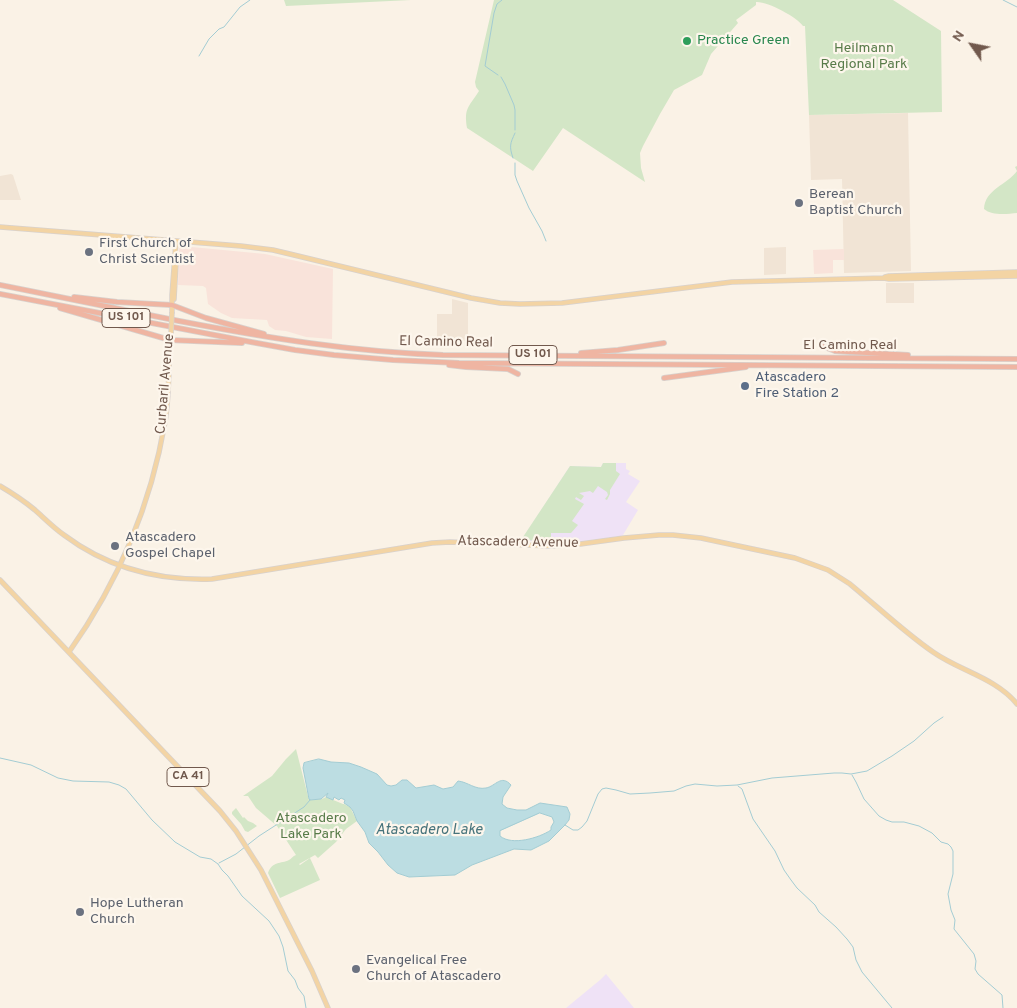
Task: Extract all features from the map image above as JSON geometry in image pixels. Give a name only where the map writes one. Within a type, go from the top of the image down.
[{"type":"highway","name":"El Camino Real","points":[[0,286],[286,341],[394,353],[1017,359]]},
{"type":"highway","name":"El Camino Real","points":[[0,294],[251,342],[334,355],[428,362],[1017,367]]},
{"type":"highway","points":[[53,296],[112,302],[172,305],[218,322],[286,341]]},
{"type":"highway","points":[[32,300],[170,340],[251,342]]},
{"type":"highway","points":[[546,355],[618,350],[664,343]]},
{"type":"highway","points":[[822,346],[835,351],[935,358]]},
{"type":"highway","points":[[428,362],[466,367],[508,369],[518,374]]},
{"type":"highway","points":[[664,378],[760,365]]},
{"type":"main road","points":[[0,227],[273,250],[464,296],[494,302],[520,304],[574,302],[722,283],[1017,276]]},
{"type":"main road","name":"Curbaril Avenue","points":[[69,652],[93,617],[120,566],[143,507],[158,453],[165,420],[172,305],[176,279],[176,241]]},
{"type":"main road","points":[[884,278],[889,276],[1017,272]]},
{"type":"main road","name":"Atascadero Avenue","points":[[0,486],[33,509],[77,545],[93,554],[120,566],[154,576],[192,580],[212,579],[441,542],[573,545],[659,535],[687,536],[795,558],[828,570],[847,582],[933,653],[1001,689],[1011,696],[1017,704]]},
{"type":"main road","name":"CA 41","points":[[0,580],[220,811],[236,831],[261,870],[312,971],[328,1008]]},
{"type":"shaded area","points":[[908,113],[911,271],[844,273],[842,179],[811,180],[809,115]]},
{"type":"shaded area","points":[[13,175],[21,200],[0,200],[0,176]]},
{"type":"shaded area","points":[[181,246],[265,254],[333,269],[332,339],[306,337],[275,330],[269,326],[267,320],[232,318],[221,313],[208,304],[206,288],[203,286],[178,285],[179,248]]},
{"type":"shaded area","points":[[786,247],[786,274],[764,275],[764,248]]},
{"type":"shaded area","points":[[844,249],[844,260],[833,260],[833,273],[814,274],[813,250]]},
{"type":"shaded area","points":[[886,283],[914,283],[914,303],[886,303]]},
{"type":"shaded area","points":[[452,299],[468,303],[468,341],[437,339],[437,314],[452,314]]},
{"type":"shaded area","points":[[603,463],[626,463],[626,469],[630,471],[628,474],[640,481],[626,502],[638,510],[623,535],[574,542],[521,541],[570,466],[601,467]]},
{"type":"shaded area","points":[[606,974],[634,1008],[566,1008],[600,980]]},
{"type":"green space","points":[[284,0],[411,0],[286,6]]},
{"type":"green space","name":"Heilmann Regional Park","points":[[494,0],[893,0],[941,31],[942,112],[809,115],[805,26],[781,10],[761,2],[756,2],[756,5],[736,20],[738,23],[711,54],[702,75],[674,90],[640,153],[641,168],[645,182],[563,128],[533,171],[467,128],[467,112],[479,91],[475,82]]},
{"type":"green space","points":[[1017,171],[1017,213],[995,214],[984,209],[985,202],[992,192]]},
{"type":"green space","points":[[603,463],[616,463],[616,471],[620,474],[610,490],[607,500],[605,499],[608,495],[607,492],[598,486],[593,493],[590,491],[579,493],[584,496],[581,500],[576,497],[575,499],[584,504],[572,521],[578,525],[571,533],[551,533],[551,541],[521,540],[570,466],[601,467]]},
{"type":"green space","name":"Atascadero Lake Park","points":[[296,749],[309,800],[326,797],[344,804],[350,807],[357,821],[346,829],[336,842],[318,858],[315,855],[299,864],[310,858],[320,880],[280,898],[268,873],[272,866],[289,860],[296,855],[277,826],[256,808],[248,796],[243,796],[272,776]]},
{"type":"green space","points":[[236,808],[243,818],[257,826],[248,832],[245,831],[232,814]]},
{"type":"water","name":"Atascadero Lake","points":[[319,759],[349,763],[377,774],[387,785],[391,786],[396,785],[402,780],[407,780],[416,788],[434,785],[443,789],[453,787],[458,781],[475,787],[486,788],[504,781],[511,785],[503,797],[502,804],[507,808],[526,810],[540,803],[567,807],[570,814],[569,820],[549,841],[531,850],[514,849],[472,865],[455,875],[409,877],[397,873],[369,843],[353,811],[344,803],[345,800],[341,798],[339,800],[334,797],[333,800],[326,797],[328,793],[321,799],[309,799],[303,768],[304,763]],"holes":[[[540,813],[552,817],[554,822],[551,830],[540,836],[518,841],[505,839],[500,836],[500,831]]]},
{"type":"waterway","points":[[199,56],[209,39],[219,29],[224,27],[240,7],[250,0]]},
{"type":"waterway","points":[[498,75],[485,66],[494,13],[497,4],[502,0]]},
{"type":"waterway","points":[[1003,0],[1017,7]]},
{"type":"waterway","points":[[501,77],[514,105],[515,130]]},
{"type":"waterway","points":[[513,158],[511,145],[515,133]]},
{"type":"waterway","points":[[515,163],[517,181],[546,241]]},
{"type":"waterway","points":[[565,825],[573,830],[578,830],[582,827],[587,821],[598,794],[602,789],[606,788],[630,794],[650,793],[674,791],[695,784],[737,785],[772,778],[834,773],[851,774],[867,771],[914,741],[943,717]]},
{"type":"waterway","points":[[0,758],[31,765],[58,778],[73,781],[109,782],[119,785],[126,789],[152,820],[175,842],[200,857],[211,859],[218,864],[242,896],[269,921],[279,936],[288,971],[304,996],[306,1008]]},
{"type":"waterway","points":[[852,775],[864,799],[879,816],[892,822],[904,822],[919,826],[951,847],[953,851],[953,874],[948,894],[955,920],[954,929],[974,954],[976,961],[975,969],[978,974],[1002,995],[1003,1008]]},
{"type":"waterway","points":[[738,786],[742,789],[753,819],[775,851],[784,870],[797,888],[847,939],[853,947],[856,960],[862,972],[892,1008]]},
{"type":"waterway","points":[[219,863],[236,854],[259,836],[304,807],[310,800]]},
{"type":"place","name":"Practice Green","points":[[687,41]]},
{"type":"place","name":"Berean Baptist Church","points":[[799,203]]},
{"type":"place","name":"First Church of Christ Scientist","points":[[89,252]]},
{"type":"place","name":"Atascadero Fire Station 2","points":[[745,386]]},
{"type":"place","name":"Atascadero Gospel Chapel","points":[[115,546]]},
{"type":"place","name":"Hope Lutheran Church","points":[[80,912]]},
{"type":"place","name":"Evangelical Free Church of Atascadero","points":[[356,969]]}]
